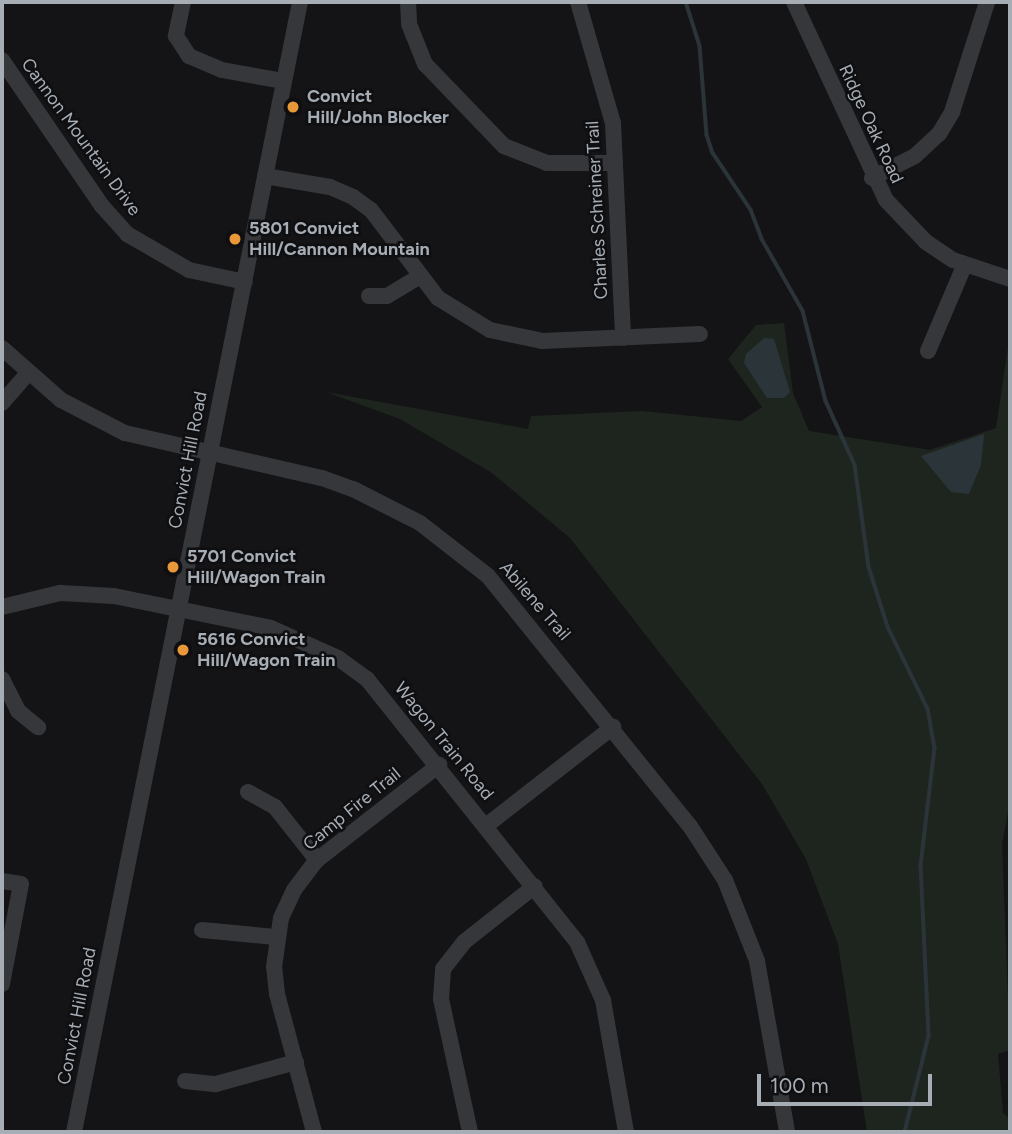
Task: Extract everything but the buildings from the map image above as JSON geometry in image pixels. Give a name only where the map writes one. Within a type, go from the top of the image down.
[{"type":"street","points":[[183,2],[176,36],[189,56],[222,70],[283,81]]},
{"type":"street","name":"Convict Hill Road","points":[[74,1132],[300,2]]},
{"type":"street","points":[[408,2],[409,24],[425,64],[504,146],[547,163],[615,163]]},
{"type":"street","name":"Charles Schreiner Trail","points":[[578,2],[610,108],[623,338]]},
{"type":"street","name":"Ridge Oak Road","points":[[794,2],[872,177],[908,226],[964,266],[1010,279]]},
{"type":"street","points":[[872,177],[915,156],[939,134],[952,112],[987,2]]},
{"type":"street","name":"Cannon Mountain Drive","points":[[2,60],[102,206],[127,234],[156,255],[189,270],[245,282]]},
{"type":"street","points":[[265,176],[330,187],[353,197],[387,229],[419,276],[446,306],[503,335],[542,341],[700,334]]},
{"type":"street","points":[[928,351],[964,266]]},
{"type":"street","points":[[369,296],[387,296],[419,276]]},
{"type":"street","name":"Abilene Trail","points":[[2,348],[61,400],[125,433],[322,478],[382,502],[438,535],[503,591],[697,835],[735,899],[762,982],[787,1132]]},
{"type":"street","points":[[2,403],[28,373]]},
{"type":"street","name":"Wagon Train Road","points":[[2,607],[73,592],[271,628],[338,658],[367,679],[394,708],[578,942],[596,979],[607,1020],[626,1132]]},
{"type":"street","points":[[2,679],[19,710],[38,727]]},
{"type":"street","points":[[487,825],[613,727]]},
{"type":"street","name":"Camp Fire Trail","points":[[314,1132],[277,994],[276,937],[294,890],[317,860],[439,765]]},
{"type":"street","points":[[248,792],[275,807],[317,860]]},
{"type":"street","points":[[2,881],[21,884],[2,984]]},
{"type":"street","points":[[470,1132],[441,999],[443,970],[464,942],[534,886]]},
{"type":"street","points":[[202,930],[276,937]]},
{"type":"street","points":[[185,1081],[226,1082],[296,1062]]},
{"type":"shaded area","points":[[784,323],[793,393],[809,431],[930,450],[996,428],[1010,334],[1010,801],[1002,844],[1010,1050],[998,1054],[1003,1113],[1010,1119],[1010,1132],[867,1132],[838,944],[806,859],[762,784],[570,538],[492,473],[400,419],[326,392],[528,429],[531,416],[642,411],[741,421],[762,407],[728,359],[756,325]]},
{"type":"shaded area","points":[[764,338],[774,339],[790,392],[784,398],[767,398],[744,363],[746,354]]},
{"type":"shaded area","points":[[984,434],[981,465],[969,494],[951,492],[921,456]]},
{"type":"waterway","points":[[686,2],[700,46],[707,135],[713,153],[751,210],[762,239],[803,311],[826,401],[855,465],[869,567],[888,627],[928,709],[935,748],[921,865],[929,1036],[905,1132]]},
{"type":"place","name":"Convict Hill/John Blocker","points":[[293,107]]},
{"type":"place","name":"5801 Convict Hill/Cannon Mountain","points":[[235,239]]},
{"type":"place","name":"5701 Convict Hill/Wagon Train","points":[[173,567]]},
{"type":"place","name":"5616 Convict Hill/Wagon Train","points":[[183,650]]}]
